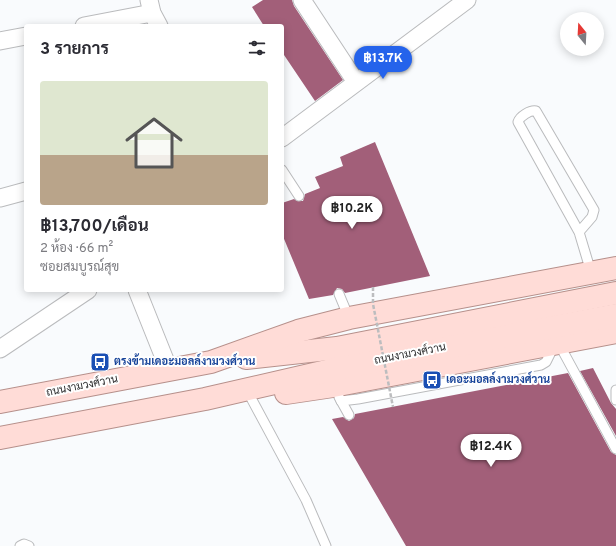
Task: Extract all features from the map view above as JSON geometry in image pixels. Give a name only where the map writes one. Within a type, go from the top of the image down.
[{"type":"main road","name":"ถนนงามวงศ์วาน","points":[[0,402],[211,362],[298,331],[349,318],[616,268]]},
{"type":"main road","name":"ถนนงามวงศ์วาน","points":[[211,362],[338,376],[616,293]]},
{"type":"main road","name":"ถนนงามวงศ์วาน","points":[[205,399],[250,396],[616,315]]},
{"type":"main road","name":"ถนนงามวงศ์วาน","points":[[0,438],[205,399],[338,376],[557,343],[616,332]]},
{"type":"street","points":[[302,0],[356,82]]},
{"type":"street","points":[[284,136],[467,0]]},
{"type":"street","points":[[95,24],[153,13]]},
{"type":"street","points":[[0,41],[24,36]]},
{"type":"street","points":[[0,198],[24,192]]},
{"type":"street","points":[[0,349],[85,292]]},
{"type":"street","points":[[137,292],[169,370]]},
{"type":"lane","points":[[579,232],[592,217],[594,210],[536,111],[532,110],[519,119],[518,122],[579,232],[591,272]]},
{"type":"lane","points":[[284,173],[299,196]]},
{"type":"lane","points":[[339,294],[349,318]]},
{"type":"lane","points":[[557,343],[616,449]]},
{"type":"lane","points":[[338,376],[349,415]]},
{"type":"lane","points":[[616,390],[616,400]]},
{"type":"lane","points":[[250,396],[306,500],[326,546]]},
{"type":"lane","points":[[20,546],[24,544],[29,546]]},
{"type":"path","points":[[373,288],[373,304],[393,407]]},
{"type":"building","points":[[263,0],[292,0],[294,6],[343,80],[315,101],[284,55],[284,24],[263,24],[252,7]]},
{"type":"building","points":[[375,142],[430,276],[345,293],[342,289],[337,288],[333,295],[309,299],[284,239],[284,202],[294,199],[297,201],[303,201],[305,194],[320,188],[315,177],[343,166],[340,157]]},
{"type":"building","points":[[593,368],[611,403],[616,409],[616,436],[580,371]]},
{"type":"building","points":[[568,373],[611,452],[616,455],[616,546],[406,546],[332,419],[343,417],[349,421],[354,418],[355,414]]},
{"type":"place","name":"ตรงข้ามเดอะมอลล์งามวงศ์วาน","points":[[100,362]]},
{"type":"place","name":"เดอะมอลล์งามวงศ์วาน","points":[[432,380]]}]
